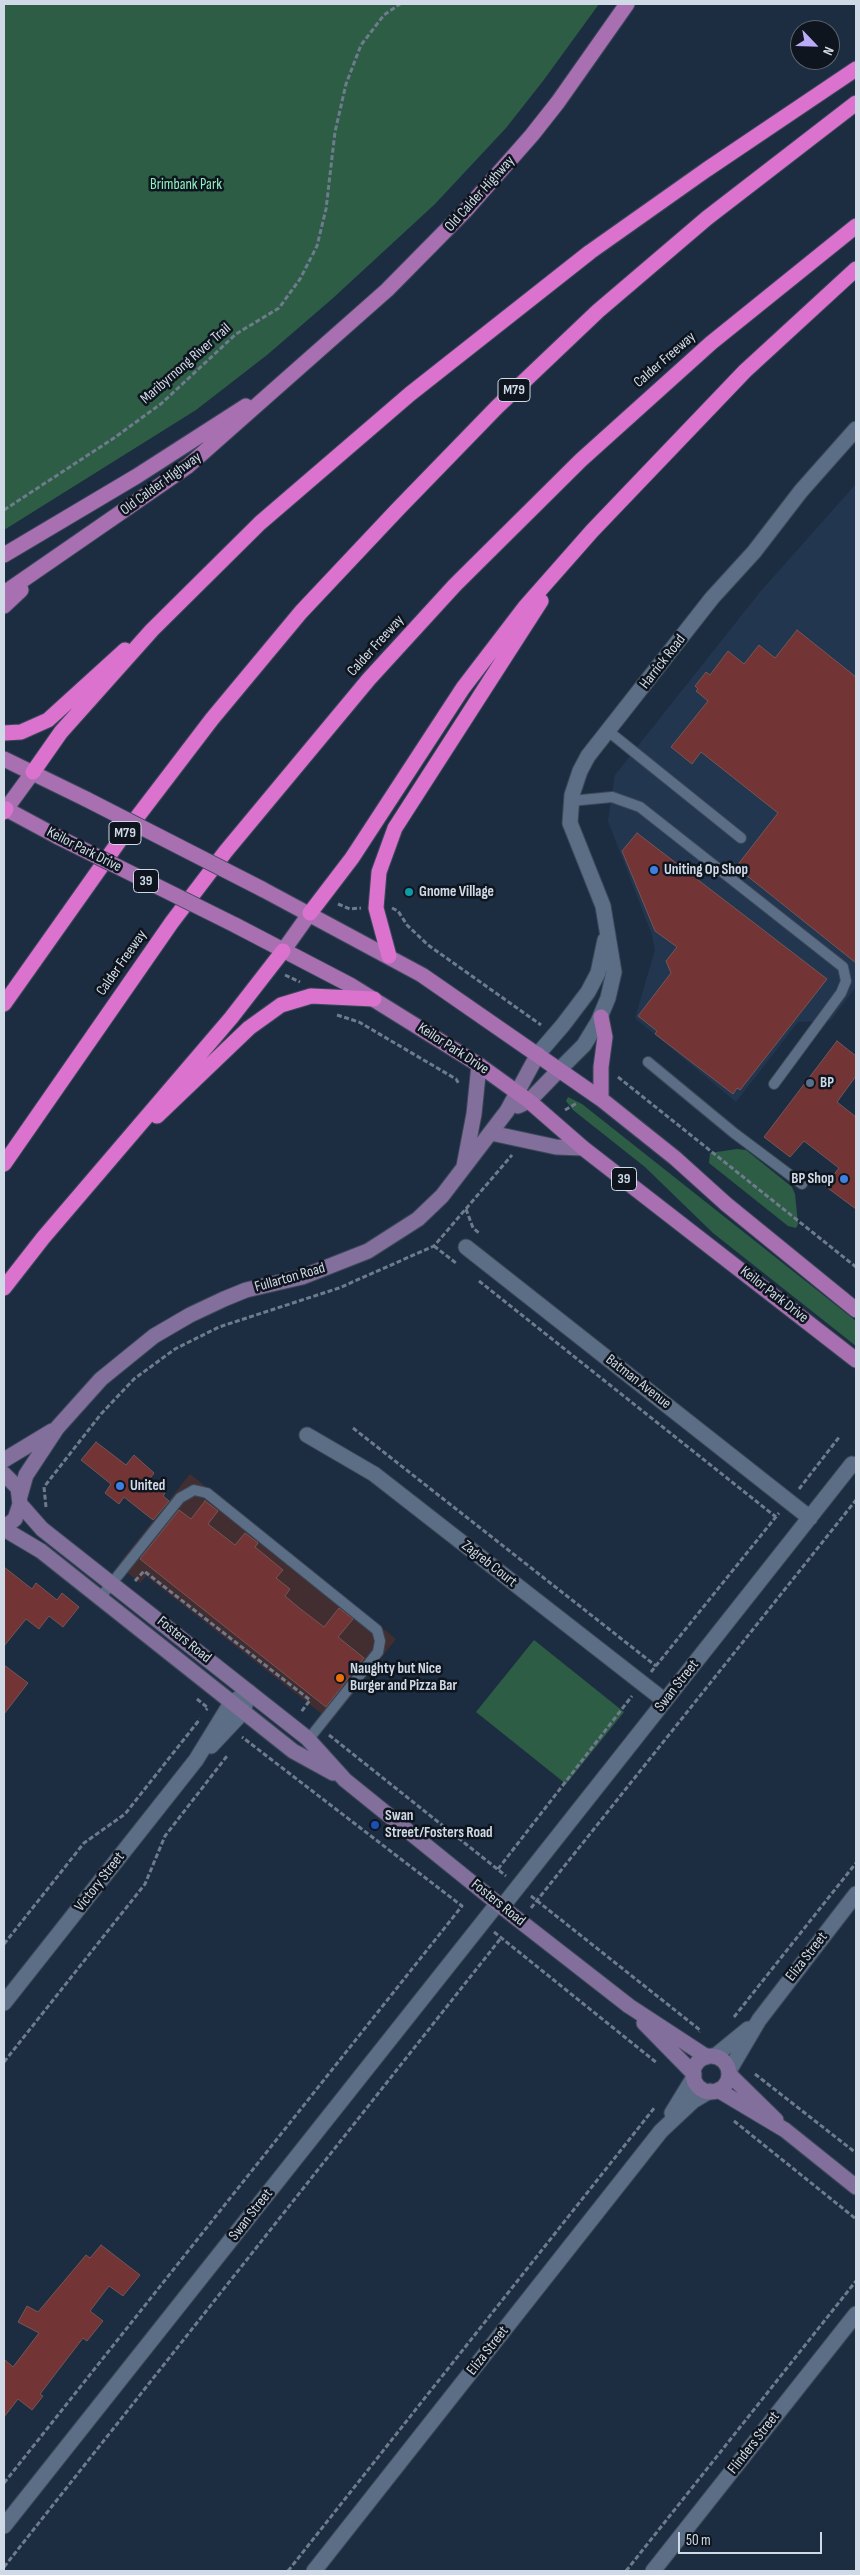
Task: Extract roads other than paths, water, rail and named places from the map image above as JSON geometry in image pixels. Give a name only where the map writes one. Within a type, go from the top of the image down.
[{"type":"highway","points":[[33,772],[61,732],[152,630],[260,523],[474,342],[637,218],[856,69]]},
{"type":"highway","name":"M79","points":[[4,1004],[125,833],[212,719],[301,612],[398,509],[497,407],[598,311],[707,218],[856,103]]},
{"type":"highway","name":"Calder Freeway","points":[[4,1164],[190,898],[226,851],[369,679],[455,585],[636,409],[710,344],[856,226]]},
{"type":"highway","points":[[310,913],[352,858],[463,688],[525,606],[592,531],[745,371],[856,269]]},
{"type":"highway","points":[[389,956],[376,908],[379,872],[395,828],[495,671],[592,531]]},
{"type":"highway","points":[[4,733],[21,732],[48,720],[112,659],[152,630]]},
{"type":"highway","points":[[4,1288],[110,1159],[231,1018],[284,951]]},
{"type":"highway","points":[[110,1159],[264,1015],[294,999],[308,997],[374,999]]},
{"type":"main road","name":"Old Calder Highway","points":[[4,594],[61,553],[150,495],[188,466],[308,362],[429,250],[479,196],[558,102],[627,4]]},
{"type":"main road","name":"Old Calder Highway","points":[[4,555],[145,471],[224,421],[308,362]]},
{"type":"main road","points":[[4,606],[61,553]]},
{"type":"main road","points":[[4,759],[310,913],[389,956],[450,993],[602,1099],[856,1310]]},
{"type":"main road","points":[[5,810],[33,772]]},
{"type":"main road","name":"Keilor Park Drive","points":[[5,810],[284,951],[374,999],[479,1065],[550,1118],[583,1148],[856,1360]]},
{"type":"main road","points":[[284,951],[310,913]]},
{"type":"main road","points":[[601,1017],[605,1037],[601,1067],[602,1099]]},
{"type":"street","name":"Harrick Road","points":[[560,1070],[584,1045],[601,1017],[614,972],[604,906],[570,823],[571,801],[580,771],[588,756],[712,598],[754,552],[801,491],[856,429]]},
{"type":"street","name":"Harrick Road","points":[[538,1054],[575,1011],[598,973],[607,928]]},
{"type":"street","points":[[522,1097],[538,1054]]},
{"type":"street","points":[[463,1170],[476,1097],[479,1065]]},
{"type":"street","name":"Fullarton Road","points":[[4,1528],[15,1519],[26,1475],[57,1428],[101,1379],[154,1336],[190,1315],[246,1290],[309,1274],[368,1251],[418,1219],[442,1196],[507,1111],[522,1097],[560,1070]]},
{"type":"street","points":[[491,1133],[556,1147],[583,1148]]},
{"type":"street","name":"Batman Avenue","points":[[466,1246],[810,1518]]},
{"type":"street","name":"Fullarton Road","points":[[4,1460],[57,1428]]},
{"type":"street","name":"Zagreb Court","points":[[307,1435],[374,1474],[665,1701]]},
{"type":"street","name":"Swan Street","points":[[4,2526],[482,1923],[519,1886],[852,1464]]},
{"type":"street","name":"Fosters Road","points":[[4,1474],[13,1481],[20,1500],[42,1529],[112,1582],[308,1740],[345,1780],[629,2006],[688,2046],[711,2056]]},
{"type":"street","name":"Fosters Road","points":[[4,1528],[30,1543],[293,1751],[345,1780]]},
{"type":"street","name":"Victory Street","points":[[4,2003],[196,1760],[231,1728],[237,1708],[249,1692]]},
{"type":"street","name":"Eliza Street","points":[[729,2073],[758,2020],[856,1894]]},
{"type":"street","name":"Fosters Road","points":[[629,2006],[694,2076]]},
{"type":"street","name":"Eliza Street","points":[[711,2056],[758,2020]]},
{"type":"street","points":[[785,2130],[714,2091],[700,2087],[694,2076],[699,2061],[711,2056],[724,2062],[729,2073],[785,2130],[856,2187]]},
{"type":"street","points":[[714,2091],[726,2084],[729,2073]]},
{"type":"street","name":"Eliza Street","points":[[314,2571],[661,2131],[694,2076]]},
{"type":"street","name":"Eliza Street","points":[[661,2131],[693,2101],[714,2091]]},
{"type":"street","name":"Flinders Street","points":[[653,2571],[856,2314]]},
{"type":"lane","points":[[608,731],[741,838]]},
{"type":"lane","points":[[571,801],[612,797],[640,807],[843,967],[846,981],[841,993],[774,1084]]},
{"type":"lane","points":[[648,1062],[734,1133],[802,1184]]},
{"type":"lane","points":[[100,1598],[175,1504],[187,1492],[194,1490],[207,1493],[377,1630],[380,1641],[378,1652],[308,1740]]},
{"type":"place","name":"Uniting Op Shop","points":[[654,870]]},
{"type":"place","name":"Gnome Village","points":[[409,892]]},
{"type":"place","name":"BP","points":[[810,1083]]},
{"type":"place","name":"BP Shop","points":[[844,1179]]},
{"type":"place","name":"United","points":[[120,1486]]},
{"type":"place","name":"Naughty but Nice Burger and Pizza Bar","points":[[340,1678]]},
{"type":"place","name":"Swan Street/Fosters Road","points":[[375,1825]]},
{"type":"park label","name":"Brimbank Park","points":[[186,185]]}]
